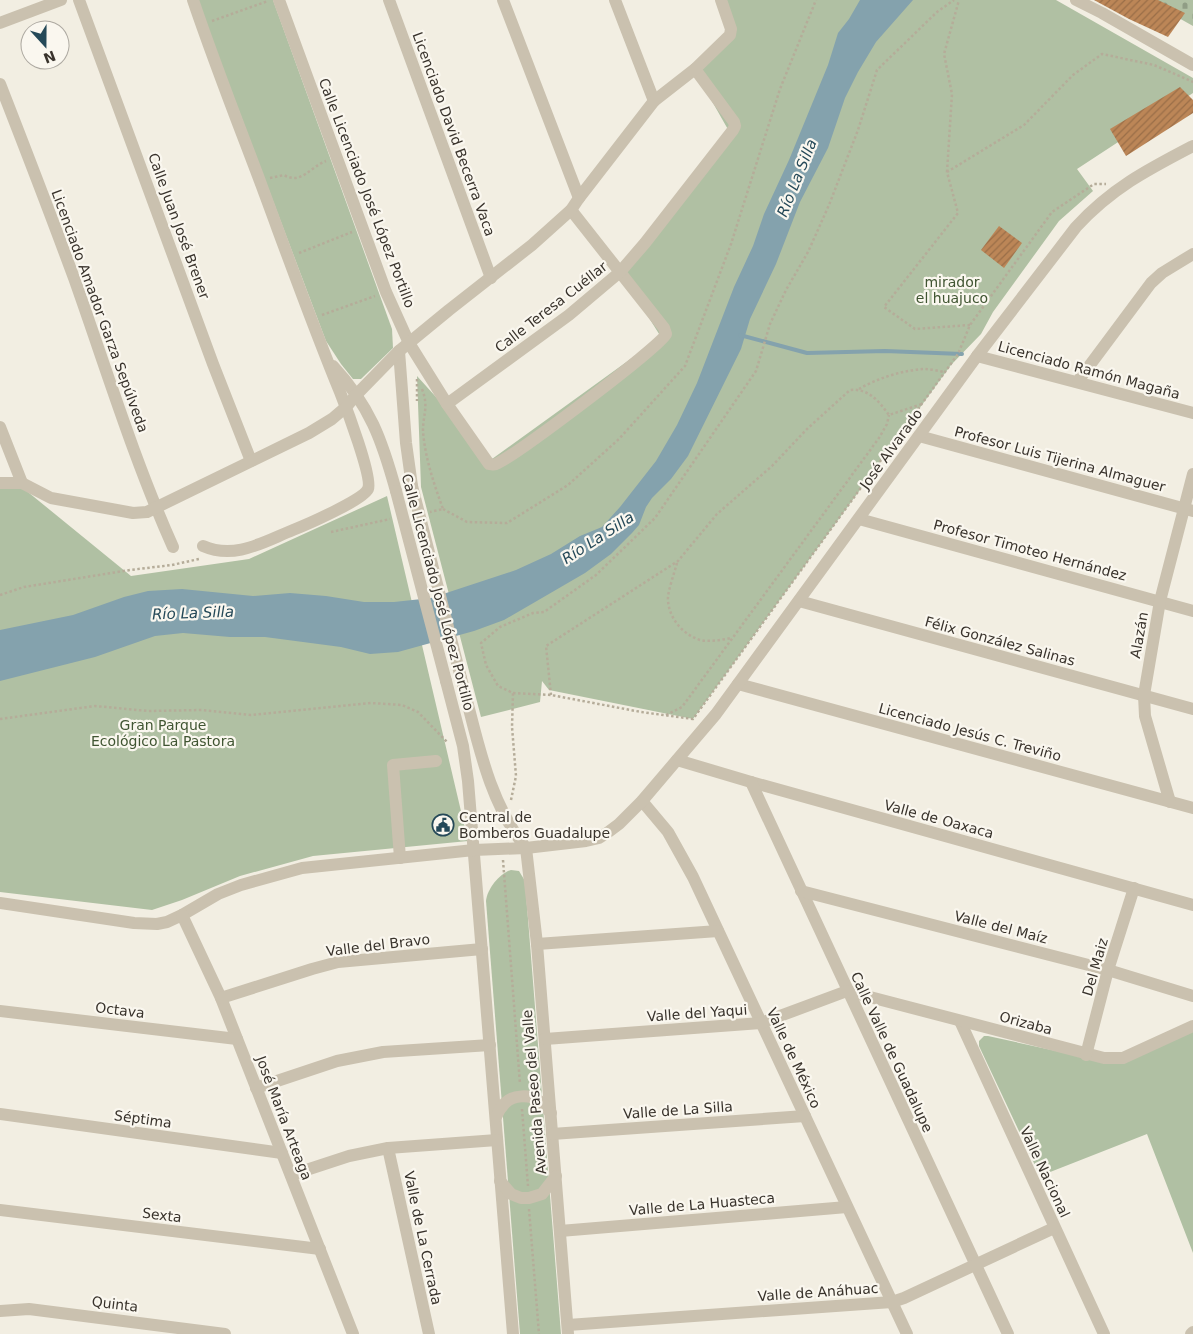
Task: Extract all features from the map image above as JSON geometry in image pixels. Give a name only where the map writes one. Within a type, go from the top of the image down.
[{"type":"street","points":[[0,22],[61,0]]},
{"type":"street","name":"Calle Juan José Brener","points":[[79,0],[213,364],[251,461]]},
{"type":"street","name":"Calle Licenciado José López Portillo","points":[[193,0],[288,257],[346,407]]},
{"type":"street","name":"Calle Licenciado José López Portillo","points":[[279,0],[363,228],[404,347],[406,444],[412,486],[478,746],[510,827],[526,848]]},
{"type":"street","name":"Licenciado David Becerra Vaca","points":[[389,0],[491,278]]},
{"type":"street","points":[[503,0],[579,198]]},
{"type":"street","points":[[615,0],[654,101]]},
{"type":"street","points":[[0,483],[22,483],[51,498],[133,513],[147,512],[309,433],[332,418],[346,407],[404,347],[532,245],[571,210],[654,101],[695,69],[730,35],[731,32],[721,0]]},
{"type":"street","points":[[1076,0],[1193,64]]},
{"type":"street","name":"Calle Teresa Cuéllar","points":[[447,404],[569,315],[620,272],[704,168],[735,126],[695,69]]},
{"type":"street","name":"Licenciado Amador Garza Sepúlveda","points":[[0,84],[74,278],[114,397],[156,509],[174,547]]},
{"type":"street","name":"José Alvarado","points":[[182,915],[218,894],[279,874],[324,865],[474,850],[526,848],[586,842],[599,838],[619,824],[642,801],[716,714],[977,356],[1076,226],[1091,210],[1125,184],[1193,146]]},
{"type":"street","points":[[571,210],[620,272]]},
{"type":"street","points":[[1078,381],[1150,283],[1162,273],[1193,254]]},
{"type":"street","name":"Calle Licenciado José López Portillo","points":[[404,347],[447,404],[486,461],[491,464],[502,460],[535,439],[663,339],[666,334],[664,328],[620,272]]},
{"type":"street","name":"Licenciado Ramón Magaña","points":[[977,356],[1193,412]]},
{"type":"street","name":"Calle Licenciado José López Portillo","points":[[327,360],[357,394],[377,430],[396,491],[463,746],[474,850]]},
{"type":"street","points":[[202,552],[245,550],[306,525],[364,495],[368,490],[369,479],[346,407]]},
{"type":"street","points":[[0,426],[22,483]]},
{"type":"street","name":"Profesor Luis Tijerina Almaguer","points":[[919,436],[1188,510]]},
{"type":"street","name":"Alazán","points":[[1170,802],[1145,716],[1144,696],[1160,601],[1188,510],[1193,474]]},
{"type":"street","name":"Profesor Timoteo Hernández","points":[[859,519],[1193,611]]},
{"type":"street","name":"Félix González Salinas","points":[[799,602],[1193,709]]},
{"type":"street","name":"Licenciado Jesús C. Treviño","points":[[738,684],[1193,808]]},
{"type":"street","name":"Valle de Oaxaca","points":[[677,760],[1193,905]]},
{"type":"street","points":[[400,858],[393,765],[436,761]]},
{"type":"street","name":"Calle Valle de Guadalupe","points":[[751,782],[846,991],[1008,1334]]},
{"type":"street","name":"Valle de México","points":[[642,801],[668,832],[693,877],[907,1334]]},
{"type":"street","name":"Avenida Paseo del Valle","points":[[526,848],[537,944],[568,1329]]},
{"type":"street","points":[[474,850],[513,1334]]},
{"type":"street","name":"Del Maiz","points":[[1086,1055],[1108,970],[1134,888]]},
{"type":"street","name":"Valle del Maíz","points":[[801,891],[1108,970],[1193,996]]},
{"type":"street","points":[[0,903],[146,924],[167,922],[182,915]]},
{"type":"street","name":"José María Arteaga","points":[[182,915],[221,998],[353,1334]]},
{"type":"street","points":[[537,944],[718,931]]},
{"type":"street","name":"Valle del Bravo","points":[[221,998],[312,968],[338,962],[482,949]]},
{"type":"street","name":"Orizaba","points":[[846,991],[1086,1055],[1114,1059],[1123,1058],[1193,1026]]},
{"type":"street","name":"Valle del Yaqui","points":[[545,1039],[761,1024],[846,991]]},
{"type":"street","name":"Octava","points":[[0,1011],[237,1039]]},
{"type":"street","name":"Valle Nacional","points":[[960,1021],[1104,1334]]},
{"type":"street","points":[[256,1088],[337,1061],[384,1052],[490,1045]]},
{"type":"street","points":[[496,1117],[504,1104],[521,1096],[540,1101],[551,1113]]},
{"type":"street","name":"Séptima","points":[[0,1114],[282,1153]]},
{"type":"street","name":"Valle de La Silla","points":[[552,1134],[805,1116]]},
{"type":"street","points":[[291,1175],[349,1156],[388,1148],[497,1140]]},
{"type":"street","name":"Valle de La Cerrada","points":[[388,1148],[429,1334]]},
{"type":"street","points":[[500,1180],[511,1194],[521,1198],[528,1198],[542,1194],[556,1176]]},
{"type":"street","name":"Valle de La Huasteca","points":[[560,1231],[847,1207]]},
{"type":"street","name":"Sexta","points":[[0,1210],[320,1250]]},
{"type":"street","name":"Valle de Anáhuac","points":[[568,1329],[892,1302],[976,1266],[1054,1228]]},
{"type":"street","name":"Quinta","points":[[0,1311],[29,1309],[225,1334]]},
{"type":"path","points":[[201,25],[272,0]]},
{"type":"path","points":[[443,509],[467,522],[507,523],[568,485],[619,438],[685,366],[731,244],[780,89],[816,0]]},
{"type":"path","points":[[954,0],[937,12],[877,70],[858,130],[829,205],[808,252],[786,290],[770,324],[756,371],[655,518],[596,576],[544,612],[533,613],[500,627],[481,644],[486,665],[498,686],[513,693],[551,695],[693,719],[958,354],[970,325],[1052,212],[1094,184],[1125,184]]},
{"type":"path","points":[[959,0],[944,54],[952,94],[947,172],[958,213],[884,307],[915,329],[970,325]]},
{"type":"path","points":[[947,172],[1024,125],[1073,76],[1102,54],[1154,65],[1193,82]]},
{"type":"path","points":[[260,182],[284,175],[289,178],[298,178],[305,175],[315,165],[336,157]]},
{"type":"path","points":[[288,257],[363,228]]},
{"type":"path","points":[[318,316],[386,292]]},
{"type":"path","points":[[859,389],[870,382],[904,372],[925,369],[945,372]]},
{"type":"path","points":[[551,695],[546,646],[678,561],[716,514],[772,466],[807,429],[850,390],[859,389],[865,391],[879,402],[889,415],[888,424],[682,707],[664,715]]},
{"type":"path","points":[[889,415],[922,404]]},
{"type":"path","points":[[0,595],[24,588],[130,570],[172,565],[202,552]]},
{"type":"path","points":[[678,561],[667,598],[671,616],[682,630],[700,640],[717,641],[732,638]]},
{"type":"path","points":[[511,804],[516,776],[512,727],[513,693]]},
{"type":"path","points":[[0,719],[95,706],[148,711],[202,710],[251,715],[371,703],[402,705],[418,712],[451,746]]},
{"type":"green space","points":[[197,0],[273,0],[392,329],[393,348],[361,379],[353,379],[326,341]]},
{"type":"green space","name":"mirador el huajuco","points":[[719,0],[1056,0],[1193,78],[1193,93],[1077,169],[1093,191],[1059,221],[993,312],[981,334],[951,365],[693,719],[549,690],[542,681],[540,702],[481,717],[421,487],[417,376],[492,459],[661,337],[620,272],[730,133],[696,73],[730,32]]},
{"type":"green space","points":[[1132,0],[1193,0],[1193,26],[1161,8]]},
{"type":"green space","name":"Gran Parque Ecológico La Pastora","points":[[23,488],[131,576],[249,559],[387,496],[468,841],[313,856],[240,876],[152,910],[0,892],[0,489]]},
{"type":"green space","points":[[511,870],[519,871],[525,881],[561,1334],[520,1334],[486,901],[495,882],[503,874]]},
{"type":"green space","points":[[1193,1031],[1193,1253],[1147,1134],[1040,1176],[979,1046],[979,1041],[984,1036],[988,1036],[1116,1064]]},
{"type":"water","name":"Río La Silla","points":[[860,0],[913,0],[876,42],[845,98],[828,148],[800,202],[776,264],[750,319],[741,349],[688,456],[671,479],[652,498],[646,507],[639,525],[611,554],[585,573],[504,620],[474,631],[398,652],[370,654],[341,647],[265,637],[230,637],[183,633],[155,636],[95,657],[0,681],[0,630],[73,615],[124,597],[148,591],[182,589],[253,596],[290,593],[364,602],[394,602],[431,598],[516,570],[551,554],[580,536],[602,527],[656,461],[677,425],[697,383],[734,287],[753,246],[764,214],[789,160],[828,65],[838,33]]},
{"type":"building","points":[[1094,0],[1158,0],[1185,13],[1168,37]]},
{"type":"building","points":[[1180,87],[1193,100],[1193,113],[1126,156],[1110,129]]},
{"type":"building","points":[[999,226],[1022,243],[1004,268],[981,250]]},
{"type":"waterway","points":[[740,335],[807,353],[885,351],[962,354]]},
{"type":"place","name":"Central de Bomberos Guadalupe","points":[[443,825]]}]
